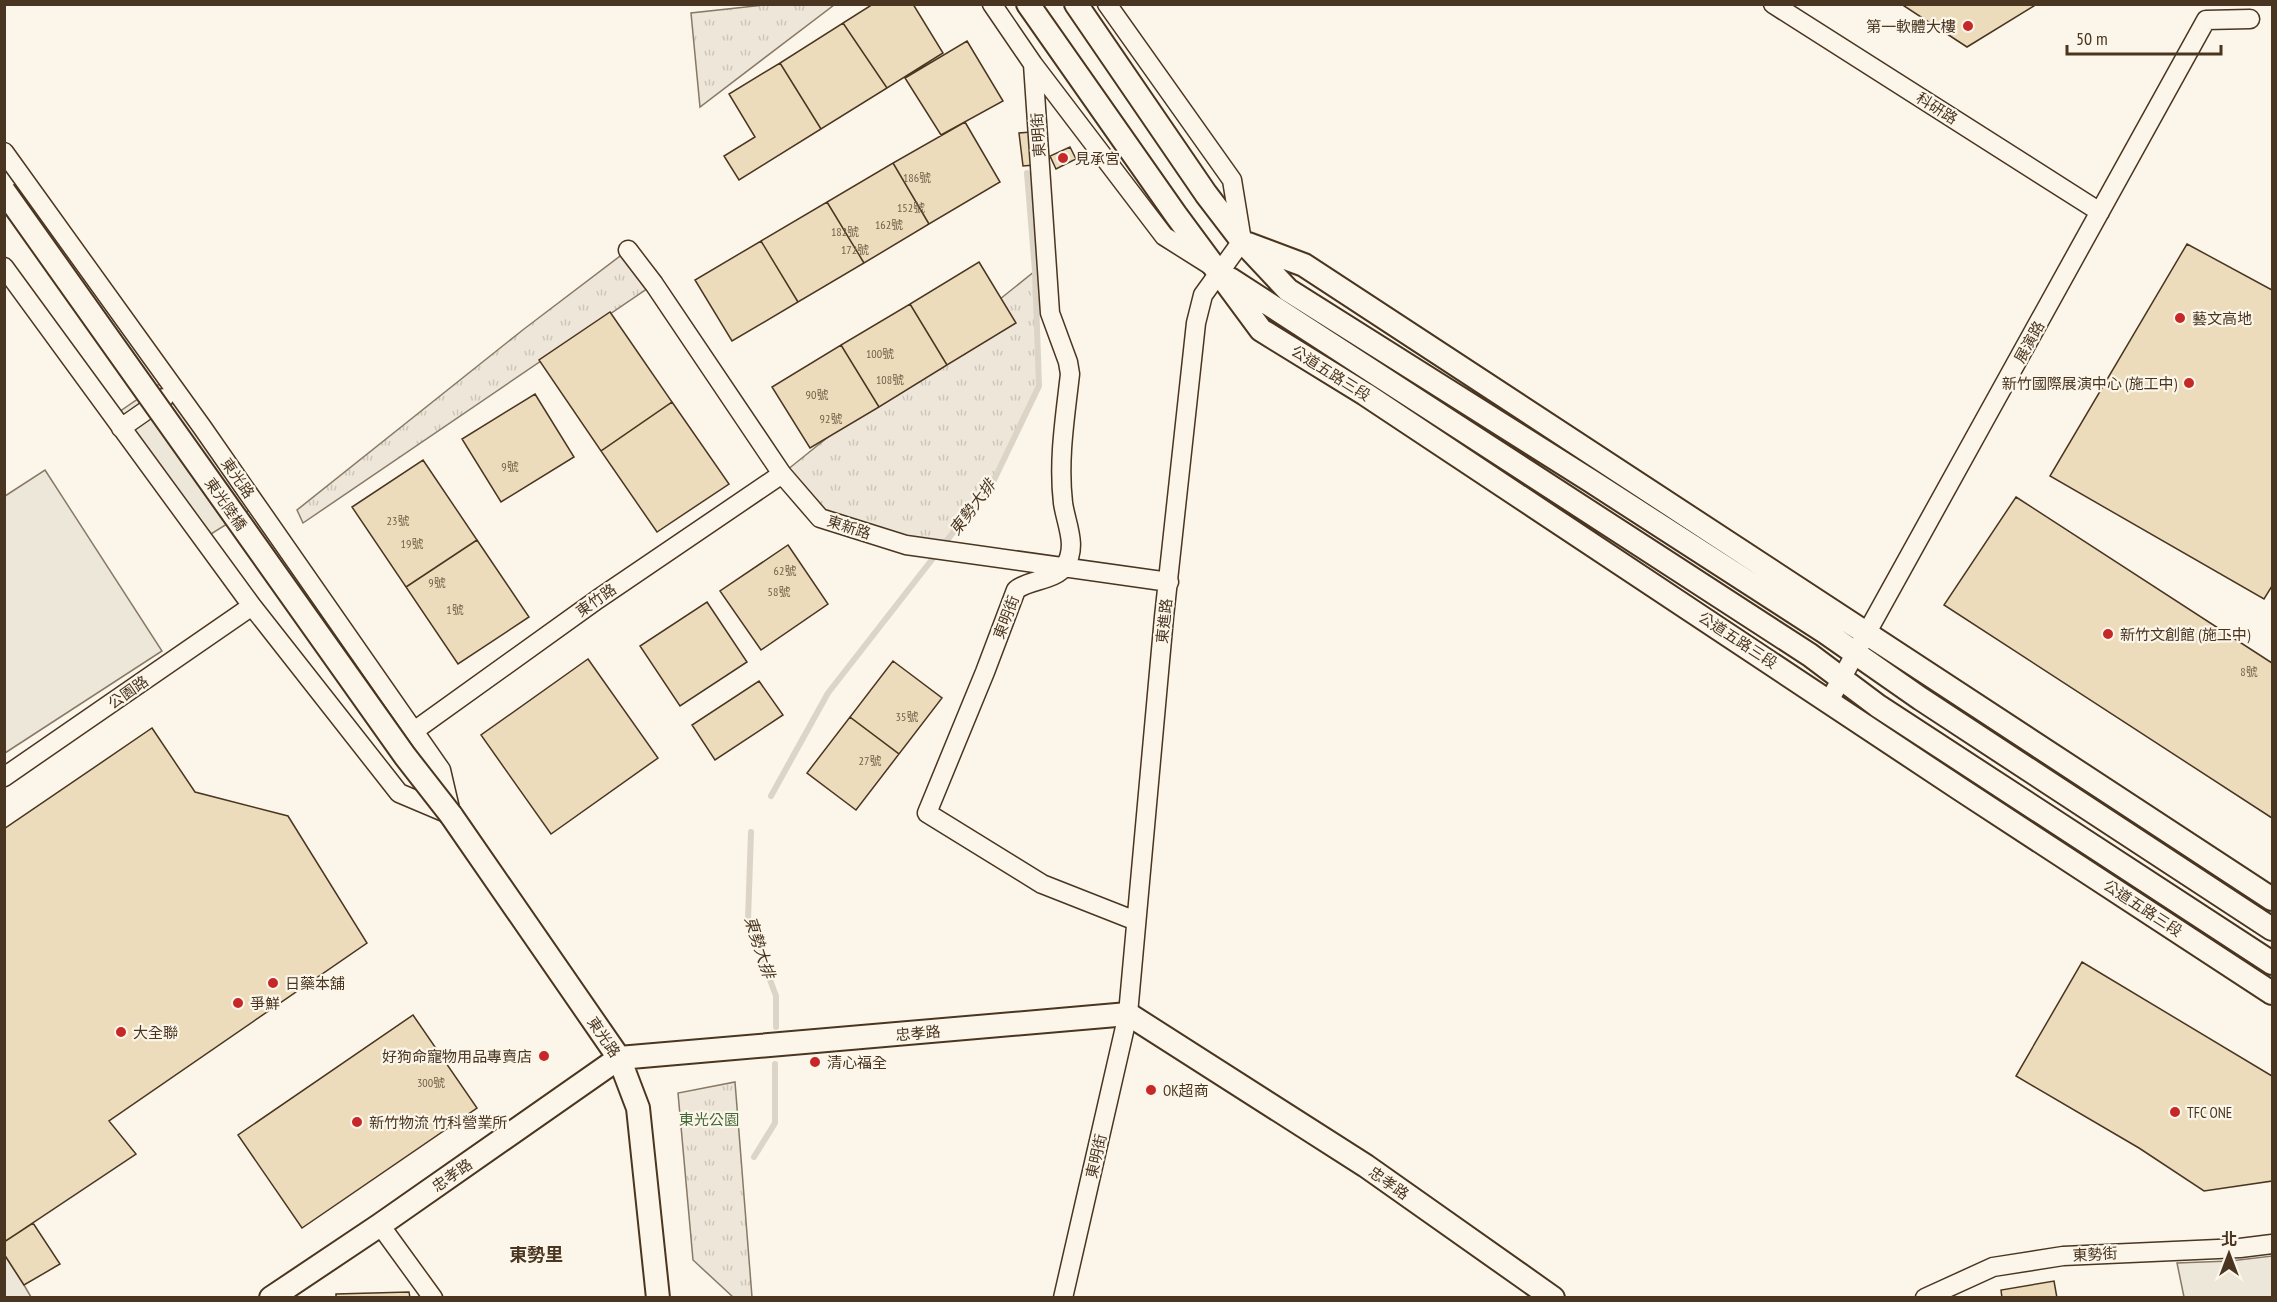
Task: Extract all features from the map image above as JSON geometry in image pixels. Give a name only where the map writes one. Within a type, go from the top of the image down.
[{"type":"street","name":"公道五路三段","points":[[992,4],[1034,64],[1164,236],[1810,655],[1878,706],[2272,963]]},
{"type":"street","name":"公道五路三段","points":[[1028,4],[1261,330],[1365,394],[2272,993]]},
{"type":"street","points":[[1076,4],[1206,194],[1242,241],[1288,290],[1825,632],[1861,645],[2272,899]]},
{"type":"street","points":[[1107,4],[1232,180],[1242,241]]},
{"type":"street","name":"科研路","points":[[1773,4],[2100,212]]},
{"type":"street","name":"展演路","points":[[1829,701],[2206,20],[2250,20]]},
{"type":"street","name":"東明街","points":[[1034,64],[1050,313],[1068,362],[1070,374],[1060,455],[1066,523],[1072,541],[1071,553],[1064,568],[1048,577],[1022,585],[1016,590],[986,672],[927,813],[1042,884],[1136,921]]},
{"type":"street","name":"東光路","points":[[4,152],[176,390],[441,770],[451,815],[619,1058],[638,1108],[658,1298]]},
{"type":"street","name":"東光陸橋","points":[[4,191],[398,746],[451,815]]},
{"type":"street","name":"東進路","points":[[1128,1014],[1168,582],[1196,323],[1203,295],[1242,241]]},
{"type":"street","name":"東新路","points":[[628,250],[654,284],[782,474],[820,518],[906,545],[1168,582]]},
{"type":"street","points":[[4,267],[252,606],[399,793],[451,815]]},
{"type":"street","points":[[121,428],[176,390]]},
{"type":"street","name":"東竹路","points":[[414,732],[598,599],[782,474]]},
{"type":"street","name":"公園路","points":[[4,777],[252,606]]},
{"type":"street","points":[[1861,645],[1921,699],[2272,928]]},
{"type":"street","name":"東明街","points":[[1063,1298],[1128,1014]]},
{"type":"street","name":"忠孝路","points":[[271,1298],[619,1058],[1128,1014],[1366,1166],[1553,1298]]},
{"type":"street","points":[[380,1225],[433,1298]]},
{"type":"street","name":"東勢街","points":[[1925,1298],[1993,1267],[2063,1256],[2240,1248],[2272,1244]]},
{"type":"green space","points":[[765,5],[834,5],[700,107],[691,13]]},
{"type":"green space","points":[[628,250],[654,284],[303,523],[297,510],[524,329]]},
{"type":"green space","points":[[1035,271],[1039,386],[994,480],[940,549],[820,518],[782,474]]},
{"type":"green space","name":"東光公園","points":[[735,1082],[752,1297],[733,1297],[693,1260],[678,1093]]},
{"type":"shaded area","points":[[161,383],[251,509],[211,534],[119,412]]},
{"type":"shaded area","points":[[45,470],[162,651],[5,753],[5,496]]},
{"type":"shaded area","points":[[4,1254],[24,1285],[31,1297],[5,1297]]},
{"type":"shaded area","points":[[2272,1256],[2272,1297],[2184,1297],[2177,1263],[2230,1261]]},
{"type":"building","points":[[873,4],[913,4],[943,53],[887,88],[843,23]]},
{"type":"building","name":"第一軟體大樓","points":[[1901,4],[2037,4],[1967,47]]},
{"type":"building","points":[[843,23],[887,88],[821,129],[780,63]]},
{"type":"building","points":[[967,41],[1003,101],[941,135],[905,78]]},
{"type":"building","points":[[780,63],[821,129],[739,180],[724,156],[755,137],[729,94]]},
{"type":"building","points":[[965,122],[1000,182],[929,224],[893,163]]},
{"type":"building","points":[[1031,132],[1034,165],[1023,166],[1019,133]]},
{"type":"building","name":"見承宮","points":[[1070,147],[1076,159],[1056,169],[1050,156]]},
{"type":"building","points":[[893,163],[929,224],[864,263],[827,202]]},
{"type":"building","points":[[827,202],[864,263],[798,302],[761,241]]},
{"type":"building","points":[[761,241],[798,302],[732,341],[695,280]]},
{"type":"building","name":"新竹國際展演中心 (施工中)","points":[[2187,244],[2272,290],[2272,586],[2264,599],[2050,476]]},
{"type":"building","points":[[979,262],[1016,323],[947,365],[910,304]]},
{"type":"building","points":[[910,304],[947,365],[879,407],[841,345]]},
{"type":"building","points":[[610,312],[672,402],[601,451],[539,360]]},
{"type":"building","points":[[841,345],[879,407],[810,448],[772,387]]},
{"type":"building","points":[[535,394],[574,457],[501,502],[462,439]]},
{"type":"building","points":[[672,402],[729,484],[657,532],[601,451]]},
{"type":"building","points":[[423,460],[477,540],[406,587],[352,507]]},
{"type":"building","name":"新竹文創館 (施工中)","points":[[2016,497],[2272,663],[2272,818],[1944,605]]},
{"type":"building","points":[[477,540],[529,617],[458,664],[406,587]]},
{"type":"building","points":[[788,545],[828,604],[761,650],[720,591]]},
{"type":"building","points":[[707,602],[747,662],[680,706],[640,646]]},
{"type":"building","points":[[588,659],[658,758],[551,834],[481,735]]},
{"type":"building","points":[[893,661],[942,698],[899,754],[850,717]]},
{"type":"building","points":[[759,681],[783,715],[715,760],[692,725]]},
{"type":"building","points":[[850,717],[899,754],[856,810],[807,773]]},
{"type":"building","name":"大全聯","points":[[152,728],[195,792],[288,816],[367,943],[109,1121],[136,1154],[4,1242],[4,829]]},
{"type":"building","name":"TFC ONE","points":[[2082,962],[2272,1076],[2272,1181],[2204,1191],[2139,1148],[2016,1076]]},
{"type":"building","name":"新竹物流 竹科營業所","points":[[413,1015],[477,1108],[302,1228],[238,1135]]},
{"type":"building","points":[[33,1223],[60,1264],[24,1285],[4,1254],[4,1242]]},
{"type":"building","points":[[2054,1281],[2057,1298],[2002,1298],[2001,1290]]},
{"type":"building","points":[[409,1292],[410,1298],[336,1298],[336,1294]]},
{"type":"waterway","name":"東勢大排","points":[[771,796],[828,693],[994,480],[1039,386],[1035,271],[1027,173]]},
{"type":"waterway","name":"東勢大排","points":[[751,832],[748,920],[776,996],[776,1027]]},
{"type":"waterway","name":"東勢大排","points":[[754,1157],[775,1123],[775,1064]]},
{"type":"place","name":"第一軟體大樓","points":[[1968,26]]},
{"type":"place","name":"見承宮","points":[[1063,158]]},
{"type":"place","name":"藝文高地","points":[[2180,318]]},
{"type":"place","name":"新竹國際展演中心 (施工中)","points":[[2189,383]]},
{"type":"place","name":"新竹文創館 (施工中)","points":[[2108,634]]},
{"type":"place","name":"日藥本舖","points":[[273,983]]},
{"type":"place","name":"爭鮮","points":[[238,1003]]},
{"type":"place","name":"大全聯","points":[[121,1032]]},
{"type":"place","name":"好狗命寵物用品專賣店","points":[[544,1056]]},
{"type":"place","name":"清心福全","points":[[815,1062]]},
{"type":"place","name":"OK超商","points":[[1151,1090]]},
{"type":"place","name":"TFC ONE","points":[[2175,1112]]},
{"type":"place","name":"新竹物流 竹科營業所","points":[[357,1122]]},
{"type":"district","name":"東勢里","points":[[536,1254]]}]
